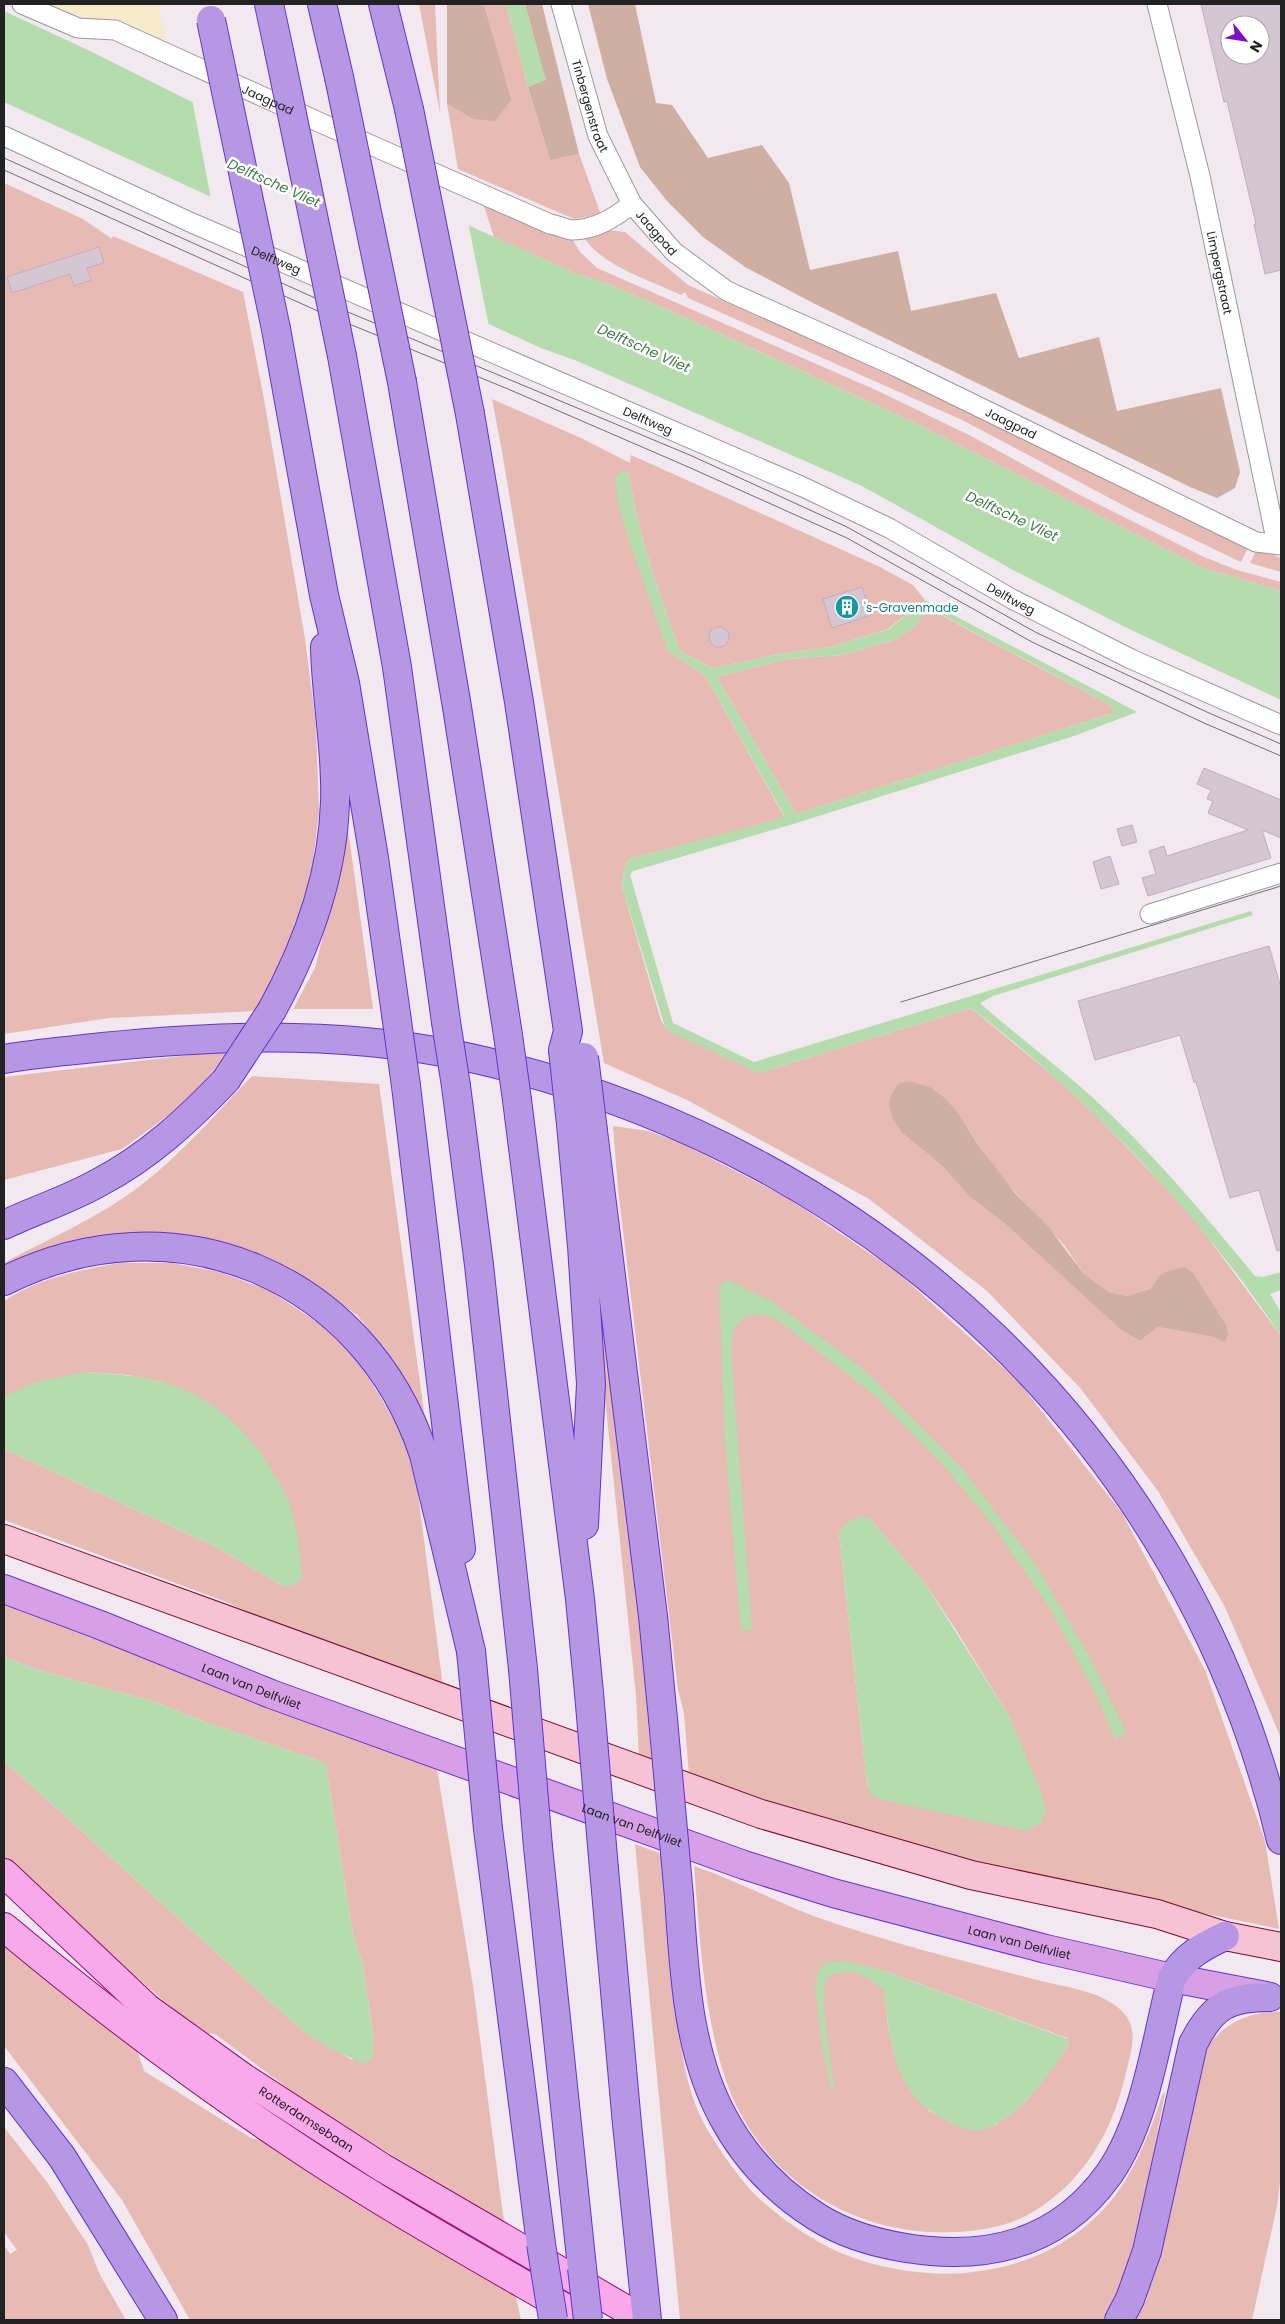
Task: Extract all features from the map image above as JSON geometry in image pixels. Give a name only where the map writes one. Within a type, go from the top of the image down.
[{"type":"highway","points":[[269,4],[342,356],[397,667],[456,1086],[484,1314],[523,1669],[538,1847],[587,2320]]},
{"type":"highway","points":[[322,4],[340,78],[402,382],[457,707],[508,1035],[580,1599],[645,2315]]},
{"type":"highway","points":[[382,4],[409,109],[470,414],[519,702],[572,1046],[582,1128],[653,1616],[683,1957],[699,2054],[722,2115],[737,2141],[756,2167],[775,2185],[818,2217],[852,2234],[899,2247],[961,2253],[1010,2246],[1054,2227],[1093,2194],[1110,2173],[1124,2148],[1138,2116],[1172,1978],[1178,1967],[1190,1955],[1205,1945],[1225,1936]]},
{"type":"highway","points":[[209,12],[276,329],[324,596],[345,683],[374,858],[406,1086],[455,1488],[488,1829],[541,2244],[553,2320]]},
{"type":"highway","points":[[4,1225],[72,1196],[120,1171],[188,1120],[226,1080],[272,1010],[292,972],[310,929],[326,870],[336,802],[335,772],[326,685],[324,596]]},
{"type":"highway","points":[[4,1059],[193,1038],[323,1039],[427,1050],[481,1060],[594,1091],[666,1120],[773,1171],[860,1225],[957,1302],[1013,1353],[1080,1428],[1150,1530],[1176,1572],[1214,1646],[1250,1734],[1281,1840]]},
{"type":"highway","points":[[580,1599],[591,1384],[582,1246],[582,1128]]},
{"type":"highway","points":[[4,1281],[46,1262],[97,1249],[121,1246],[178,1248],[205,1253],[256,1268],[305,1295],[328,1311],[356,1336],[377,1363],[401,1400],[415,1428],[424,1455],[471,1651]]},
{"type":"highway","name":"Laan van Delfvliet","points":[[4,1589],[100,1625],[272,1694],[744,1865],[842,1896],[1046,1949],[1172,1978],[1276,1998]]},
{"type":"highway","points":[[1119,2320],[1130,2299],[1148,2251],[1193,2044],[1203,2024],[1219,2009],[1234,2000],[1246,1997],[1276,1998]]},
{"type":"highway","points":[[4,2082],[62,2156],[163,2320]]},
{"type":"main road","points":[[4,1540],[761,1814],[972,1875],[1156,1914],[1225,1936],[1281,1947]]},
{"type":"main road","name":"Rotterdamsebaan","points":[[4,1873],[147,2008],[244,2078],[383,2168],[645,2315]]},
{"type":"main road","points":[[4,1927],[121,2023],[289,2142],[435,2232],[587,2320]]},
{"type":"street","name":"Jaagpad","points":[[22,4],[78,28],[115,30],[321,124],[550,224],[572,230],[598,225],[612,219],[632,204],[674,252],[727,291],[897,367],[1256,542],[1279,544]]},
{"type":"street","name":"Tinbergenstraat","points":[[561,4],[598,136],[632,204]]},
{"type":"street","name":"Limpergstraat","points":[[1157,4],[1200,176],[1279,544]]},
{"type":"street","name":"Delftweg","points":[[4,136],[192,223],[803,487],[889,528],[1012,599],[1131,659],[1281,725]]},
{"type":"street","points":[[1150,914],[1280,879]]},
{"type":"shaded area","points":[[44,4],[158,4],[169,48],[116,23],[62,12]]},
{"type":"shaded area","points":[[419,4],[435,4],[440,113]]},
{"type":"shaded area","points":[[447,4],[484,4],[511,100],[495,121],[473,119],[447,104]]},
{"type":"shaded area","points":[[484,4],[506,4],[550,160],[579,154],[601,215],[574,219],[458,169],[447,104],[473,119],[493,36]]},
{"type":"shaded area","points":[[525,4],[542,4],[579,154],[550,160],[528,87],[545,79]]},
{"type":"shaded area","points":[[588,4],[635,4],[656,103],[672,105],[708,158],[762,145],[789,183],[810,270],[898,251],[911,311],[996,293],[1019,358],[1099,337],[1117,411],[1221,388],[1240,472],[1235,488],[1217,498],[1190,487],[815,304],[745,267],[703,237],[667,201],[640,167],[607,79]]},
{"type":"shaded area","points":[[4,183],[83,219],[112,239],[113,236],[243,292],[264,399],[305,639],[316,724],[319,813],[310,884],[280,965],[257,1011],[109,1018],[4,1034]]},
{"type":"shaded area","points":[[483,203],[570,235],[580,252],[597,268],[876,390],[971,436],[1076,493],[1204,557],[1237,570],[1281,582],[1281,591],[1203,568],[913,422],[673,312],[611,285],[577,274],[494,237]]},
{"type":"shaded area","points":[[609,230],[625,232],[688,285],[1019,433],[1249,546],[1241,562],[1136,512],[962,420],[688,298],[685,292],[681,295],[627,271],[602,256],[591,247],[583,236]]},
{"type":"shaded area","points":[[492,399],[581,438],[630,463],[631,455],[878,566],[913,585],[925,600],[888,629],[831,647],[786,653],[712,668],[680,651],[644,542],[629,474],[623,470],[668,651],[705,675],[785,818],[629,859],[624,868],[622,887],[661,1020],[665,1027],[759,1073],[971,1008],[1056,1078],[1095,1114],[1188,1211],[1281,1336],[1281,1738],[1225,1607],[1158,1491],[1081,1389],[987,1291],[869,1199],[687,1100],[604,1063]],"holes":[[[932,1088],[957,1111],[976,1142],[1004,1180],[1064,1245],[1084,1274],[1109,1292],[1127,1296],[1150,1289],[1159,1276],[1223,1341],[1213,1337],[1158,1327],[1140,1341],[1121,1330],[1003,1222],[970,1197],[940,1164],[901,1132],[893,1119]]]},
{"type":"shaded area","points":[[1258,546],[1281,558],[1281,572],[1250,563]]},
{"type":"shaded area","points":[[928,608],[1110,705],[1114,709],[1113,713],[796,814],[717,677],[787,659],[842,655],[894,640],[913,628]]},
{"type":"shaded area","points":[[348,829],[373,1009],[293,1009],[315,968],[333,895],[344,830]]},
{"type":"shaded area","points":[[232,1050],[193,1093],[170,1114],[122,1149],[4,1180],[4,1077]]},
{"type":"shaded area","points":[[252,1076],[379,1084],[426,1426],[418,1402],[393,1360],[357,1315],[308,1281],[256,1254],[195,1237],[143,1233],[88,1238],[4,1267],[4,1263],[91,1218],[140,1186],[184,1147]]},
{"type":"shaded area","points":[[909,1081],[932,1088],[957,1111],[976,1142],[1015,1193],[1047,1225],[1084,1274],[1109,1292],[1127,1296],[1150,1289],[1159,1276],[1168,1271],[1185,1267],[1193,1273],[1226,1325],[1228,1335],[1224,1342],[1213,1337],[1158,1327],[1140,1341],[1121,1330],[1003,1222],[970,1197],[940,1164],[901,1132],[893,1119],[889,1105],[891,1095],[898,1084]]},
{"type":"shaded area","points":[[613,1126],[648,1131],[679,1142],[788,1198],[897,1272],[1018,1381],[1122,1513],[1205,1670],[1265,1841],[1279,1929],[959,1862],[689,1775],[684,1713],[678,1690],[618,1189]],"holes":[[[870,1519],[926,1585],[1009,1716],[1028,1764],[887,1800],[875,1796],[867,1784],[839,1533]]]},
{"type":"shaded area","points":[[587,1198],[626,1467],[652,1764],[639,1759],[636,1695],[600,1350]]},
{"type":"shaded area","points":[[120,1263],[172,1263],[220,1272],[270,1291],[323,1326],[361,1365],[402,1433],[417,1486],[443,1687],[302,1637],[224,1601],[4,1520],[4,1449],[214,1546],[285,1587],[184,1391],[162,1382],[128,1375],[86,1372],[4,1398],[4,1301],[31,1286],[60,1276]]},
{"type":"shaded area","points":[[4,1605],[437,1769],[473,1986],[504,2222],[350,2130],[301,2098],[215,2034],[201,2033],[4,1862],[4,1761],[303,2031],[352,2060],[374,2043],[363,1965],[353,1934],[326,1766],[323,1762],[208,1723],[155,1702],[38,1670],[4,1657]]},
{"type":"shaded area","points":[[635,1844],[667,1856],[682,2054],[691,2092],[707,2129],[725,2158],[756,2195],[790,2224],[841,2253],[874,2264],[908,2271],[943,2274],[977,2272],[1011,2265],[1043,2253],[1073,2236],[1100,2213],[1121,2187],[1138,2157],[1163,2093],[1165,2093],[1136,2238],[1117,2294],[1104,2320],[680,2320]]},
{"type":"shaded area","points":[[694,1866],[819,1918],[900,1944],[1081,1990],[1112,2003],[1121,2010],[1131,2025],[1132,2042],[1129,2060],[1112,2117],[1093,2154],[1081,2171],[1051,2200],[1024,2217],[984,2229],[953,2232],[919,2231],[887,2226],[855,2216],[826,2202],[799,2184],[775,2162],[754,2136],[737,2107],[726,2081],[711,2021],[706,1990]],"holes":[[[882,1970],[1067,2038],[1069,2043],[1062,2055],[1025,2102],[996,2125],[981,2130],[967,2129],[929,2111],[894,2054],[888,2026]]]},
{"type":"shaded area","points":[[4,1941],[136,2047],[144,2071],[251,2138],[271,2143],[269,2146],[304,2169],[516,2297],[521,2320],[190,2320],[122,2200],[4,2046]]},
{"type":"shaded area","points":[[1281,2012],[1281,2173],[1277,2206],[1252,2320],[1136,2320],[1153,2278],[1163,2242],[1202,2059],[1207,2048],[1215,2038],[1234,2023],[1256,2014]]},
{"type":"shaded area","points":[[4,2127],[47,2182],[88,2245],[100,2275],[126,2320],[4,2320],[4,2245],[10,2254],[17,2250],[4,2232]]},
{"type":"water","points":[[506,4],[525,4],[546,80],[528,87]]},
{"type":"water","name":"Delftsche Vliet","points":[[4,11],[186,99],[577,274],[611,285],[673,312],[913,422],[1203,568],[1281,591],[1281,700],[1129,629],[1015,571],[862,486],[577,361],[541,348],[4,102]]},
{"type":"water","points":[[623,470],[629,474],[644,542],[680,651],[712,668],[786,653],[831,647],[889,629],[925,600],[1137,712],[1074,736],[793,824],[633,871],[630,875],[673,1023],[754,1062],[1251,911],[1253,915],[993,996],[980,1003],[1091,1096],[1135,1138],[1255,1276],[1263,1277],[1281,1272],[1281,1290],[1270,1294],[1281,1312],[1281,1336],[1214,1245],[1140,1160],[1058,1080],[971,1008],[759,1073],[670,1032],[665,1027],[622,887],[624,868],[629,859],[785,817],[705,675],[668,651],[619,508],[615,477]],"holes":[[[929,608],[1110,705],[1114,709],[1113,713],[796,814],[717,677],[787,659],[842,655],[894,640],[913,628]]]},
{"type":"water","points":[[728,1280],[773,1302],[868,1373],[964,1471],[1034,1562],[1088,1654],[1126,1732],[1115,1740],[1098,1699],[1051,1610],[994,1526],[943,1465],[874,1395],[779,1321],[761,1314],[742,1318],[733,1331],[731,1351],[752,1630],[741,1631],[725,1441],[719,1285]]},
{"type":"water","points":[[86,1372],[124,1375],[162,1382],[197,1396],[227,1416],[253,1443],[283,1488],[298,1537],[302,1579],[296,1584],[285,1587],[214,1546],[4,1449],[5,1396],[35,1382]]},
{"type":"water","points":[[861,1516],[870,1519],[926,1585],[1009,1716],[1042,1794],[1046,1811],[1041,1823],[1026,1831],[878,1799],[871,1794],[867,1784],[839,1533],[847,1522]]},
{"type":"water","points":[[4,1657],[38,1670],[155,1702],[208,1723],[323,1762],[326,1766],[353,1934],[363,1965],[374,2043],[373,2058],[364,2064],[331,2049],[303,2031],[4,1761]]},
{"type":"water","points":[[845,1961],[882,1970],[1068,2039],[1069,2043],[1043,2081],[1007,2118],[994,2126],[982,2130],[955,2125],[926,2108],[913,2095],[906,2084],[895,2058],[884,1990],[871,1980],[858,1974],[837,1973],[829,1976],[824,1986],[824,2011],[834,2089],[831,2090],[822,2047],[815,1984],[818,1971],[827,1962]]},
{"type":"pier","points":[[192,99],[468,222],[489,327],[211,199]]},
{"type":"building","points":[[1201,4],[1281,4],[1281,270],[1265,274],[1254,224],[1256,224],[1227,101],[1224,102]]},
{"type":"building","points":[[99,247],[104,263],[87,268],[91,280],[74,286],[70,274],[12,293],[7,277]]},
{"type":"building","name":"'s-Gravenmade","points":[[862,587],[871,615],[832,628],[823,599]]},
{"type":"building","points":[[719,627],[726,630],[729,637],[726,644],[719,647],[712,644],[709,637],[712,630]]},
{"type":"building","points":[[1204,768],[1281,800],[1281,838],[1262,830],[1271,858],[1148,896],[1142,878],[1156,874],[1149,851],[1164,846],[1167,856],[1248,830],[1208,813],[1213,801],[1207,799],[1211,790],[1197,784]]},
{"type":"building","points":[[1132,825],[1137,842],[1122,846],[1117,829]]},
{"type":"building","points":[[1110,856],[1119,884],[1101,889],[1093,862]]},
{"type":"building","points":[[1269,946],[1281,988],[1281,1250],[1277,1251],[1259,1190],[1230,1198],[1196,1082],[1194,1082],[1180,1035],[1095,1060],[1078,1001]]},
{"type":"tram line","points":[[4,158],[324,302],[692,456],[847,527],[1037,633],[1209,713],[1281,744]]},
{"type":"tram line","points":[[4,170],[320,312],[508,389],[847,538],[1032,642],[1204,723],[1281,756]]},
{"type":"tram line","points":[[901,1002],[1281,886]]},
{"type":"place","name":"'s-Gravenmade","points":[[847,607]]}]
